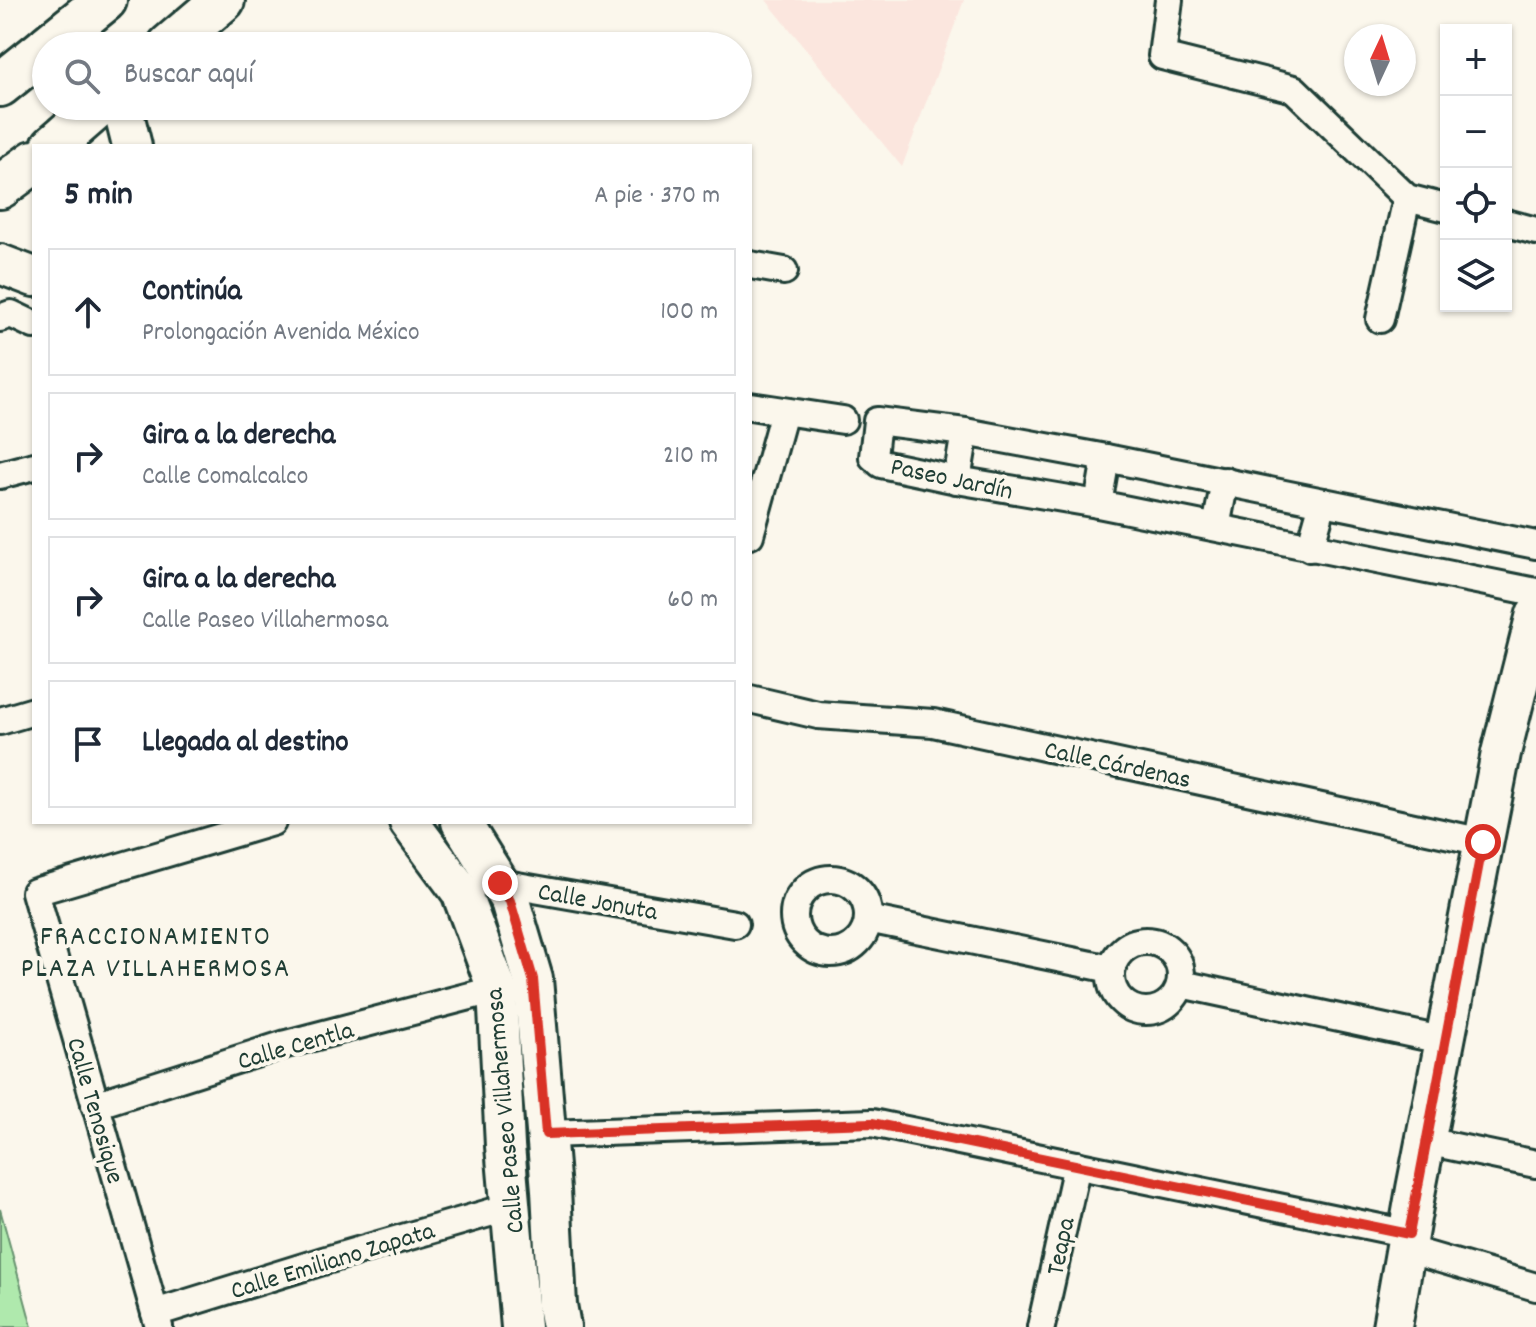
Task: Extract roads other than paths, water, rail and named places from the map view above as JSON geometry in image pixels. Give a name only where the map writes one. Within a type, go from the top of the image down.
[{"type":"main road","points":[[66,32],[105,0]]},
{"type":"main road","points":[[185,32],[223,0]]},
{"type":"main road","points":[[0,85],[32,59]]},
{"type":"main road","points":[[55,144],[83,120]]},
{"type":"main road","points":[[0,187],[32,163]]},
{"type":"street","points":[[1169,0],[1162,56],[1294,89],[1407,198],[1440,206]]},
{"type":"street","points":[[126,120],[132,144]]},
{"type":"street","points":[[1380,319],[1407,198]]},
{"type":"street","points":[[1512,225],[1536,231]]},
{"type":"street","points":[[0,264],[32,276]]},
{"type":"street","points":[[752,273],[784,271]]},
{"type":"street","points":[[0,318],[11,314],[32,324]]},
{"type":"street","points":[[752,406],[843,420]]},
{"type":"street","points":[[752,528],[784,412]]},
{"type":"street","name":"Paseo Jardín","points":[[1536,545],[1106,458],[965,432],[877,421],[873,457],[881,464],[1216,527],[1536,592]]},
{"type":"street","points":[[957,480],[965,432]]},
{"type":"street","points":[[1098,504],[1106,458]]},
{"type":"street","points":[[0,475],[32,467]]},
{"type":"street","points":[[1216,527],[1225,481]]},
{"type":"street","points":[[1310,548],[1323,502]]},
{"type":"street","points":[[1392,1327],[1483,842],[1501,753],[1536,614]]},
{"type":"street","name":"Calle Cárdenas","points":[[752,699],[818,715],[933,723],[1483,842]]},
{"type":"street","points":[[0,721],[32,712]]},
{"type":"street","name":"Calle Tenosique","points":[[157,1320],[35,892],[265,824]]},
{"type":"street","name":"Calle Paseo Villahermosa","points":[[410,824],[461,892],[497,989],[505,1146],[521,1327]]},
{"type":"street","name":"Calle Paseo Villahermosa","points":[[462,824],[510,901],[533,979],[561,1327]]},
{"type":"street","name":"Calle Jonuta","points":[[461,892],[500,883],[735,924]]},
{"type":"street","points":[[868,919],[1111,969]]},
{"type":"street","points":[[1145,941],[1160,945],[1173,954],[1180,968],[1181,984],[1174,998],[1162,1008],[1147,1012],[1131,1008],[1118,999],[1111,985],[1111,969],[1118,955],[1130,945],[1145,941]]},
{"type":"street","points":[[1181,984],[1446,1041]]},
{"type":"street","name":"Calle Centla","points":[[95,1105],[286,1044],[497,989]]},
{"type":"street","points":[[546,1134],[872,1123],[1077,1165],[1408,1242],[1536,1287]]},
{"type":"street","points":[[1426,1141],[1536,1164]]},
{"type":"street","name":"Teapa","points":[[1041,1327],[1077,1165]]},
{"type":"street","name":"Calle Emiliano Zapata","points":[[157,1320],[323,1261],[510,1207]]},
{"type":"district","name":"FRACCIONAMIENTO PLAZA VILLAHERMOSA","points":[[156,950]]}]
